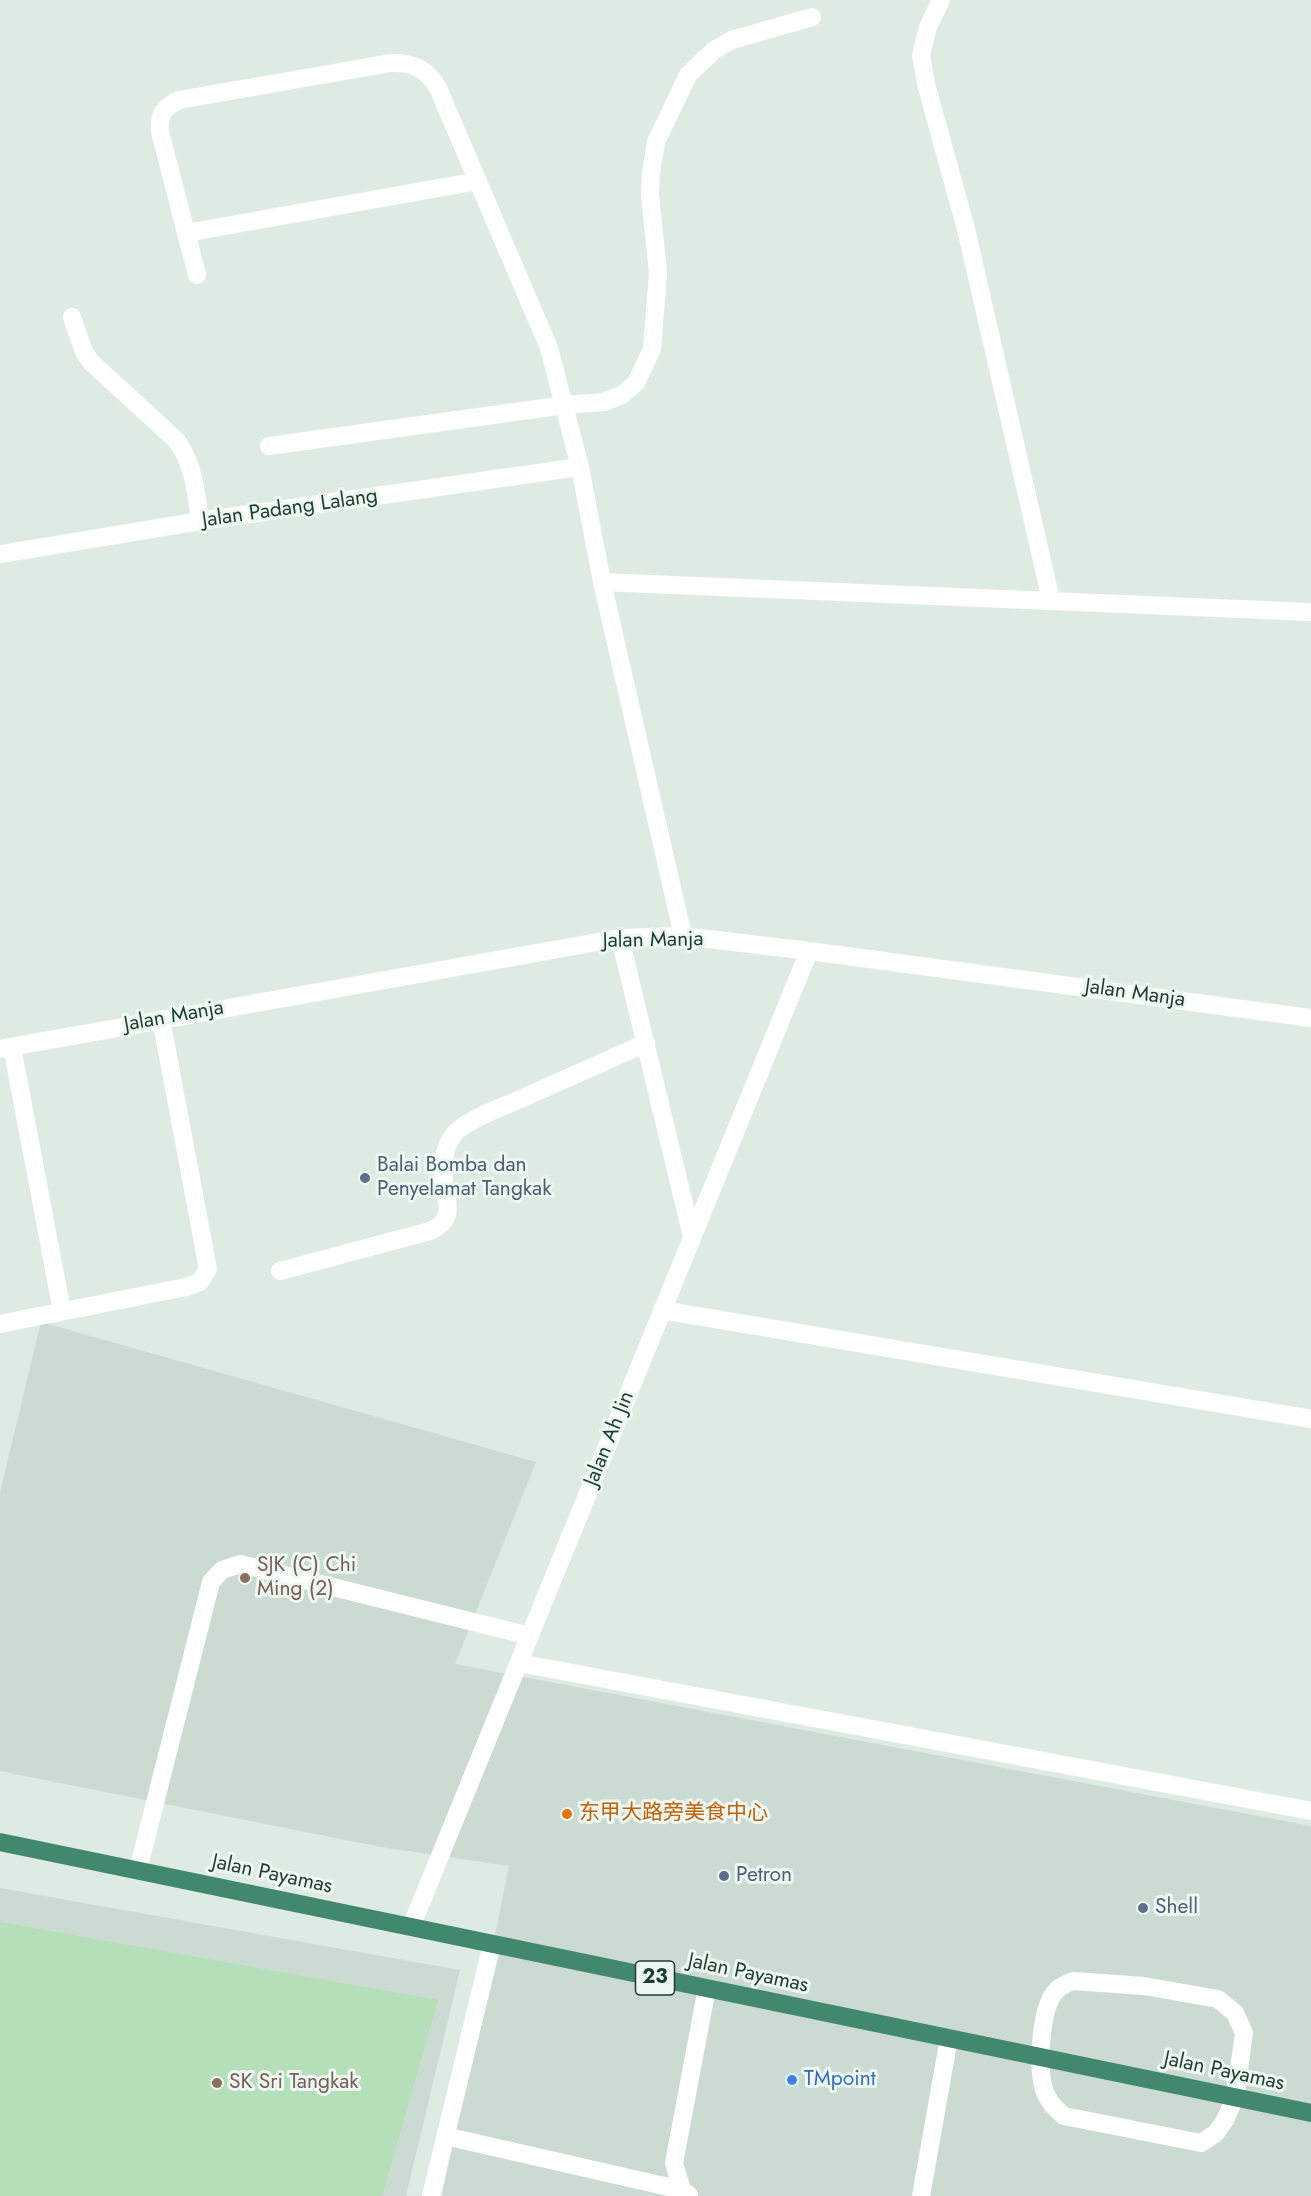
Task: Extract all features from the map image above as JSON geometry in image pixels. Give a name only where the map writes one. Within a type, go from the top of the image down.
[{"type":"highway","name":"Jalan Payamas","points":[[0,1842],[1311,2113]]},
{"type":"street","points":[[942,0],[928,27],[921,55],[926,84],[966,229],[1051,600]]},
{"type":"street","points":[[269,446],[565,405],[604,402],[622,395],[636,383],[652,349],[658,273],[650,194],[651,173],[657,142],[688,75],[714,50],[732,39],[812,17]]},
{"type":"street","points":[[197,275],[159,122],[162,112],[170,105],[179,100],[392,63],[406,62],[419,67],[431,76],[549,348],[580,467],[602,582],[683,936]]},
{"type":"street","points":[[186,233],[478,181]]},
{"type":"street","points":[[72,317],[84,352],[91,362],[177,441],[187,455],[200,521]]},
{"type":"street","name":"Jalan Padang Lalang","points":[[0,554],[200,521],[580,467]]},
{"type":"street","points":[[602,582],[1311,612]]},
{"type":"street","name":"Jalan Manja","points":[[6,1048],[620,938],[683,936],[1311,1018]]},
{"type":"street","points":[[620,938],[692,1237]]},
{"type":"street","name":"Jalan Ah Jin","points":[[411,1927],[809,951]]},
{"type":"street","points":[[0,1324],[186,1287],[200,1282],[208,1269],[161,1019]]},
{"type":"street","points":[[280,1271],[439,1227],[446,1219],[449,1210],[444,1181],[447,1144],[458,1130],[496,1110],[646,1043]]},
{"type":"street","points":[[6,1048],[62,1311]]},
{"type":"street","points":[[663,1310],[1311,1419]]},
{"type":"street","points":[[138,1870],[211,1582],[222,1570],[240,1564],[530,1636]]},
{"type":"street","points":[[519,1663],[1311,1811]]},
{"type":"street","points":[[431,2196],[492,1944]]},
{"type":"street","points":[[1073,1981],[1144,1986],[1218,1999],[1235,2013],[1244,2033],[1235,2098],[1216,2133],[1201,2142],[1064,2116],[1051,2105],[1043,2087],[1040,2057],[1047,2006],[1057,1989],[1073,1981]]},
{"type":"street","points":[[686,2193],[674,2163],[707,1988]]},
{"type":"street","points":[[921,2196],[949,2038]]},
{"type":"street","points":[[445,2136],[686,2193]]},
{"type":"shaded area","points":[[41,1322],[536,1462],[455,1664],[1311,1826],[1311,2196],[442,2196],[509,1866],[381,1847],[0,1771],[0,1492]]},
{"type":"shaded area","name":"SK Sri Tangkak","points":[[0,1888],[460,1970],[406,2196],[0,2196]]},
{"type":"green space","name":"SK Sri Tangkak","points":[[0,1922],[438,2000],[382,2196],[0,2196]]},
{"type":"place","name":"Balai Bomba dan Penyelamat Tangkak","points":[[365,1178]]},
{"type":"place","name":"SJK (C) Chi Ming (2)","points":[[245,1578]]},
{"type":"place","name":"东甲大路旁美食中心","points":[[567,1814]]},
{"type":"place","name":"Petron","points":[[724,1876]]},
{"type":"place","name":"Shell","points":[[1143,1908]]},
{"type":"place","name":"TMpoint","points":[[792,2080]]},
{"type":"place","name":"SK Sri Tangkak","points":[[217,2083]]}]
